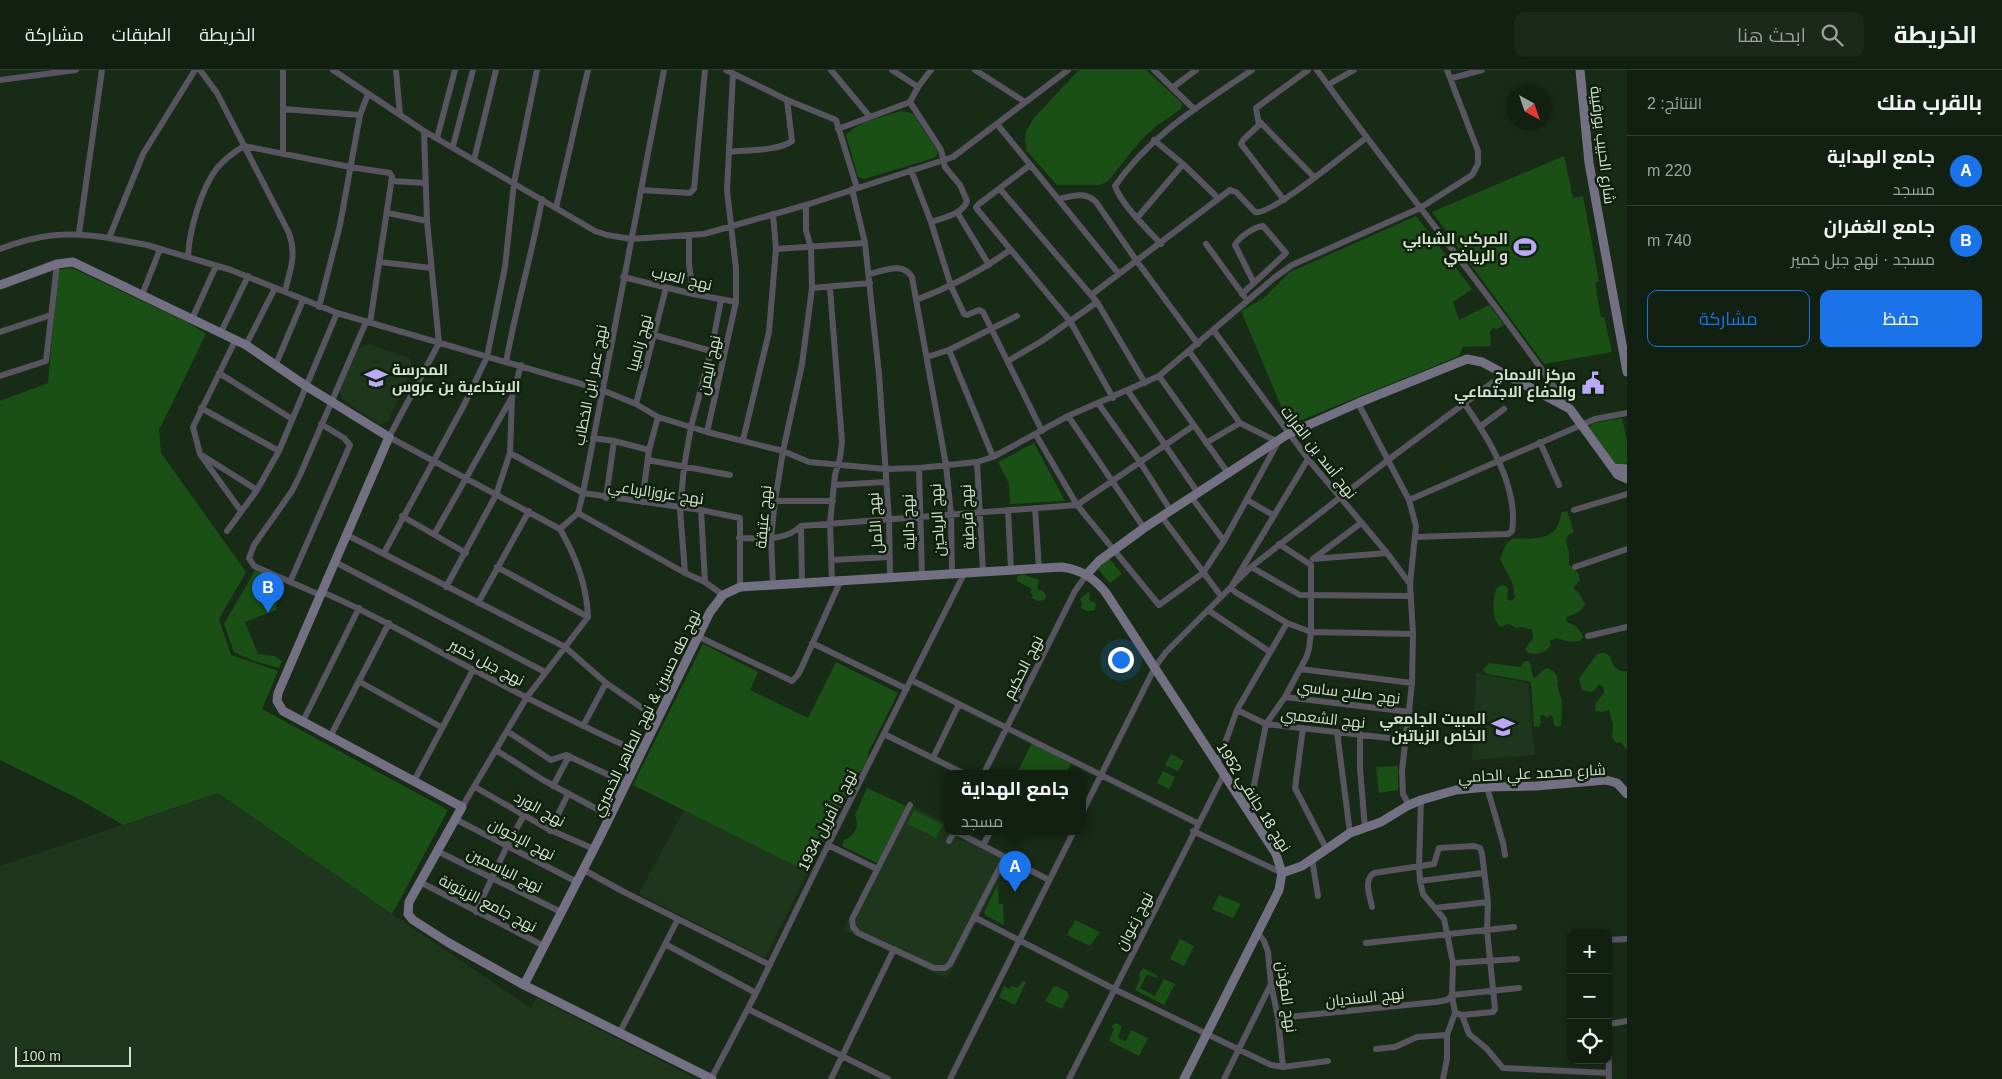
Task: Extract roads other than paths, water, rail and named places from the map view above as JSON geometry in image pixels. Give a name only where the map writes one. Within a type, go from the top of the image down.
[{"type":"street","points":[[0,80],[76,70]]},
{"type":"street","points":[[79,233],[102,70]]},
{"type":"street","points":[[109,238],[143,154],[195,70]]},
{"type":"street","points":[[200,70],[217,93],[260,180],[284,222],[293,244],[294,256],[284,292]]},
{"type":"street","points":[[283,154],[284,70]]},
{"type":"street","points":[[333,70],[424,131],[453,146],[595,231],[631,239],[689,236],[730,228],[943,161],[953,157],[1068,70]]},
{"type":"street","points":[[396,70],[400,115]]},
{"type":"street","points":[[437,138],[455,70]]},
{"type":"street","points":[[453,146],[473,70]]},
{"type":"street","points":[[474,160],[496,70]]},
{"type":"street","points":[[384,553],[402,516],[464,406],[487,357],[505,267],[514,183],[537,70]]},
{"type":"street","points":[[556,208],[588,70]]},
{"type":"street","name":"نهج عمر ابن الخطاب","points":[[578,513],[664,70]]},
{"type":"street","points":[[641,190],[683,194],[693,191],[705,70]]},
{"type":"street","points":[[726,70],[787,100],[836,120],[838,129],[910,102],[918,87],[931,70]]},
{"type":"street","points":[[831,70],[870,117]]},
{"type":"street","points":[[892,70],[918,87]]},
{"type":"street","points":[[975,70],[1025,102]]},
{"type":"street","points":[[1154,70],[1194,109]]},
{"type":"street","points":[[1172,88],[1196,70]]},
{"type":"street","points":[[1160,244],[1137,218],[1117,192],[1115,186],[1154,140],[1194,109],[1252,70]]},
{"type":"street","points":[[1308,70],[1256,108],[1260,122],[1314,177]]},
{"type":"street","points":[[1317,70],[1366,138],[1523,342],[1627,486]]},
{"type":"street","points":[[1328,85],[1354,70]]},
{"type":"street","points":[[0,249],[42,236],[79,233],[160,249],[248,276],[337,313],[602,390],[636,404],[658,416],[707,432],[783,451],[810,462],[885,469],[919,468],[977,462],[993,457],[1068,416],[1128,391],[1158,376],[1292,265],[1420,208],[1472,175],[1478,164],[1478,151],[1448,70]]},
{"type":"street","points":[[1452,78],[1482,70]]},
{"type":"street","name":"شارع الحبيب بورقيبة","points":[[1580,70],[1589,163],[1627,372]]},
{"type":"street","name":"نهج اليمن","points":[[707,432],[736,302],[736,269],[727,190],[734,74]]},
{"type":"street","points":[[319,306],[338,233],[360,115],[368,94]]},
{"type":"street","points":[[729,152],[766,149],[788,144],[792,141],[787,100]]},
{"type":"street","points":[[910,102],[941,150],[945,167],[960,185],[967,201],[966,205]]},
{"type":"street","points":[[283,109],[360,115]]},
{"type":"street","points":[[1260,122],[1258,128],[1244,139],[1242,144],[1284,200]]},
{"type":"street","points":[[997,124],[1119,274]]},
{"type":"street","name":"نهج الأمل","points":[[838,129],[855,188],[870,282],[879,374],[889,519],[890,576]]},
{"type":"street","points":[[424,131],[427,220],[438,343],[390,437],[277,697],[278,704],[283,710],[462,807]]},
{"type":"street","points":[[1091,295],[1230,190],[1233,190],[1258,213],[1268,210],[1366,138]]},
{"type":"street","points":[[1154,140],[1183,164],[1218,198]]},
{"type":"street","points":[[188,257],[191,234],[204,192],[216,169],[233,152],[244,146],[390,173],[392,176],[388,213],[368,323],[321,424],[344,438],[350,445],[290,582]]},
{"type":"street","points":[[1137,218],[1183,164]]},
{"type":"street","points":[[932,222],[957,212],[966,205],[976,207],[1030,165]]},
{"type":"street","points":[[911,170],[932,222],[950,286],[964,314],[967,315],[979,310],[983,312],[1008,362],[1039,433],[1077,505],[1159,605],[1203,573],[1224,541],[1278,442]]},
{"type":"street","points":[[391,181],[426,183]]},
{"type":"street","points":[[1000,189],[1097,302],[1145,383]]},
{"type":"street","points":[[1058,199],[1081,194],[1092,198],[1198,344]]},
{"type":"street","points":[[506,362],[514,318],[533,249],[542,199]]},
{"type":"street","name":"نهج عتيقة","points":[[773,585],[771,538],[775,501],[783,451],[802,364],[812,288],[812,248],[806,230],[806,205]]},
{"type":"street","points":[[976,207],[978,212],[1070,321],[1112,398]]},
{"type":"street","points":[[957,212],[989,265]]},
{"type":"street","points":[[388,213],[427,220]]},
{"type":"street","points":[[743,440],[768,332],[776,249],[773,214]]},
{"type":"street","points":[[1242,294],[1254,283],[1286,253],[1263,226],[1258,227],[1235,245],[1254,283]]},
{"type":"street","points":[[689,236],[693,294]]},
{"type":"street","points":[[776,249],[865,243]]},
{"type":"street","points":[[1206,244],[1247,301]]},
{"type":"street","points":[[142,295],[160,249]]},
{"type":"street","points":[[916,300],[950,286],[989,265],[1010,250]]},
{"type":"street","points":[[0,285],[58,264],[73,262],[236,339],[276,364],[306,386],[390,437],[466,476],[496,495],[560,529],[571,547],[586,595],[588,617],[526,697],[407,906],[410,918],[449,943],[524,985],[712,1079]]},
{"type":"street","points":[[380,262],[431,268]]},
{"type":"street","points":[[0,376],[46,360],[58,264]]},
{"type":"street","points":[[192,319],[216,266]]},
{"type":"street","name":"نهج الرياحين","points":[[869,274],[901,267],[909,271],[912,276],[946,465],[951,514],[952,573]]},
{"type":"street","points":[[221,332],[248,276]]},
{"type":"street","name":"نهج العرب","points":[[623,277],[736,302]]},
{"type":"street","points":[[812,288],[830,288],[870,282]]},
{"type":"street","points":[[246,345],[275,288]]},
{"type":"street","name":"نهج زامبيا","points":[[636,404],[666,288]]},
{"type":"street","points":[[697,636],[791,681],[797,676],[837,580],[831,560],[830,523],[834,485],[841,452],[842,420],[830,288]]},
{"type":"street","points":[[276,364],[302,300]]},
{"type":"street","points":[[685,572],[680,508],[684,467],[691,427],[711,351],[721,300]]},
{"type":"street","points":[[1008,362],[1042,341],[1097,302]]},
{"type":"street","points":[[227,531],[256,490],[279,451],[337,313]]},
{"type":"street","points":[[0,332],[51,315]]},
{"type":"street","points":[[927,357],[949,350],[1017,316]]},
{"type":"street","name":"نهج أسد بن الفرات","points":[[1214,331],[1288,434],[1338,498],[1387,553],[1410,584]]},
{"type":"street","points":[[654,335],[711,351]]},
{"type":"street","points":[[236,339],[193,427],[200,454],[241,511]]},
{"type":"street","points":[[949,350],[993,457]]},
{"type":"street","points":[[1190,351],[1240,423],[1278,442]]},
{"type":"street","points":[[560,529],[578,513],[705,582],[723,595],[740,587],[890,576],[1062,567],[1074,568],[1087,574],[1113,550],[1144,528],[1288,434],[1358,403],[1467,359],[1482,362],[1570,409]]},
{"type":"street","points":[[435,533],[512,396],[521,365]]},
{"type":"street","points":[[219,373],[292,420]]},
{"type":"street","points":[[1086,805],[1155,668],[1166,652],[1251,567],[1338,498],[1504,374]]},
{"type":"street","points":[[1158,376],[1228,473]]},
{"type":"street","points":[[1128,391],[1165,445],[1224,541]]},
{"type":"street","points":[[446,587],[496,495],[510,453],[512,396]]},
{"type":"street","points":[[1098,403],[1140,462],[1171,511]]},
{"type":"street","points":[[1358,403],[1409,500],[1416,526],[1410,584],[1413,634],[1412,683],[1403,778],[1403,794],[1409,805]]},
{"type":"street","points":[[1415,537],[1511,532],[1508,484],[1480,426],[1464,403]]},
{"type":"street","points":[[201,408],[279,451]]},
{"type":"street","points":[[1480,426],[1504,409]]},
{"type":"street","points":[[1409,500],[1581,424],[1595,419],[1627,413]]},
{"type":"street","points":[[642,502],[648,450],[658,416]]},
{"type":"street","points":[[1068,416],[1144,528]]},
{"type":"street","points":[[1206,443],[1240,423]]},
{"type":"street","name":"نهج جبل خمير","points":[[321,424],[292,491],[254,544],[249,558],[254,566],[359,608],[473,670],[583,726],[641,752]]},
{"type":"street","points":[[739,538],[771,538],[787,535],[801,526],[830,523],[1077,505],[1193,426]]},
{"type":"street","points":[[593,438],[614,441],[648,450]]},
{"type":"street","points":[[606,498],[614,441]]},
{"type":"street","points":[[1540,442],[1559,485]]},
{"type":"street","name":"نهج عزوزالرباعي","points":[[510,453],[583,494],[701,510],[740,518],[740,587]]},
{"type":"street","points":[[200,454],[256,490]]},
{"type":"street","points":[[1231,587],[1308,459]]},
{"type":"street","points":[[648,460],[730,475]]},
{"type":"street","name":"نهج قرطبة","points":[[977,462],[982,571]]},
{"type":"street","name":"نهج دالية","points":[[919,468],[922,575]]},
{"type":"street","points":[[1620,474],[1627,469]]},
{"type":"street","points":[[834,485],[885,482]]},
{"type":"street","points":[[1574,510],[1627,494]]},
{"type":"street","points":[[1247,500],[1273,515]]},
{"type":"street","points":[[775,501],[833,502]]},
{"type":"street","points":[[1035,508],[1039,568]]},
{"type":"street","points":[[701,510],[705,582]]},
{"type":"street","points":[[1008,510],[1011,570]]},
{"type":"street","points":[[478,603],[528,511]]},
{"type":"street","points":[[402,516],[435,533],[466,553]]},
{"type":"street","points":[[1162,517],[1221,596]]},
{"type":"street","points":[[1311,561],[1361,523]]},
{"type":"street","points":[[801,526],[802,583]]},
{"type":"street","points":[[347,535],[565,647],[606,682],[658,719]]},
{"type":"street","points":[[1279,544],[1311,561],[1387,553]]},
{"type":"street","points":[[1575,567],[1627,549]]},
{"type":"street","points":[[831,560],[890,557]]},
{"type":"street","points":[[1249,811],[1266,724],[1285,697],[1306,658],[1312,632],[1311,561]]},
{"type":"street","points":[[335,562],[545,672]]},
{"type":"street","points":[[1251,567],[1300,594],[1411,596]]},
{"type":"street","points":[[497,568],[588,617]]},
{"type":"street","name":"نهج 9 أفريل 1934","points":[[712,1079],[965,572]]},
{"type":"street","name":"نهج 18 جانفي 1952","points":[[1087,574],[1099,583],[1106,593],[1249,811],[1276,854],[1282,874],[1279,890],[1184,1079]]},
{"type":"street","name":"نهج الحكيم","points":[[985,770],[1075,591],[1087,574]]},
{"type":"street","points":[[1231,587],[1235,592],[1287,623],[1312,632],[1413,634]]},
{"type":"street","name":"نهج طه حسين & نهج الطاهر الخميري","points":[[524,985],[584,870],[697,636],[716,603],[723,595]]},
{"type":"street","points":[[303,721],[359,608]]},
{"type":"street","points":[[1208,610],[1270,652]]},
{"type":"street","points":[[331,735],[389,623]]},
{"type":"street","points":[[1218,764],[1237,710],[1287,623]]},
{"type":"street","points":[[1588,636],[1627,627]]},
{"type":"street","points":[[812,643],[907,689]]},
{"type":"street","points":[[1300,669],[1412,683]]},
{"type":"street","points":[[414,781],[441,727],[473,670]]},
{"type":"street","points":[[911,680],[1197,823]]},
{"type":"street","points":[[360,682],[441,727]]},
{"type":"street","points":[[583,726],[606,682]]},
{"type":"street","name":"نهج صلاح ساسي","points":[[1285,697],[1410,712]]},
{"type":"street","points":[[933,758],[960,704]]},
{"type":"street","name":"نهج الشعمبي","points":[[1237,710],[1266,724],[1406,740]]},
{"type":"street","points":[[1303,728],[1295,788],[1327,850]]},
{"type":"street","points":[[507,731],[550,760],[568,756],[626,783]]},
{"type":"street","points":[[1337,732],[1350,834]]},
{"type":"street","points":[[884,734],[957,770]]},
{"type":"street","points":[[1360,734],[1360,769],[1365,828]]},
{"type":"street","points":[[496,750],[553,786],[610,816]]},
{"type":"street","points":[[553,786],[568,756]]},
{"type":"street","name":"نهج زغوان","points":[[1069,1079],[1197,823],[1224,774]]},
{"type":"street","name":"شارع محمد علي الحامي","points":[[1282,874],[1302,866],[1350,834],[1382,822],[1409,805],[1456,790],[1606,780],[1617,783],[1627,794]]},
{"type":"street","name":"نهج الورد","points":[[475,787],[550,830],[594,849]]},
{"type":"street","points":[[1488,787],[1504,843],[1505,855]]},
{"type":"street","points":[[550,830],[568,794]]},
{"type":"street","points":[[1421,800],[1420,881],[1423,894],[1444,920],[1453,963],[1452,995],[1467,1032],[1486,1048],[1504,1068],[1609,1076]]},
{"type":"street","points":[[910,805],[854,916],[852,923],[858,933],[934,968],[945,968],[950,964],[1005,857]]},
{"type":"street","points":[[476,912],[524,815]]},
{"type":"street","name":"نهج الإخوان","points":[[455,819],[577,882]]},
{"type":"street","points":[[1193,831],[1282,874]]},
{"type":"street","points":[[949,841],[953,835]]},
{"type":"street","points":[[962,835],[1049,880]]},
{"type":"street","points":[[983,846],[989,835]]},
{"type":"street","points":[[950,1079],[1072,835]]},
{"type":"street","points":[[828,845],[877,869]]},
{"type":"street","points":[[1372,906],[1368,883],[1371,875],[1434,864],[1438,848],[1474,846],[1481,850],[1488,902],[1487,930],[1494,990],[1494,1012],[1459,1014]]},
{"type":"street","name":"نهج الياسمين","points":[[437,851],[561,912]]},
{"type":"street","points":[[1312,859],[1318,896]]},
{"type":"street","points":[[584,870],[770,964]]},
{"type":"street","points":[[1420,881],[1483,873]]},
{"type":"street","name":"نهج جامع الزيتونة","points":[[420,882],[544,946]]},
{"type":"street","points":[[1435,908],[1488,902]]},
{"type":"street","points":[[974,917],[1114,989],[1271,1065],[1283,1067],[1328,1061]]},
{"type":"street","points":[[620,1032],[678,919]]},
{"type":"street","points":[[1366,943],[1514,927]]},
{"type":"street","name":"نهج المؤذن","points":[[1258,933],[1264,941],[1268,952],[1283,1067]]},
{"type":"street","points":[[1612,940],[1627,939]]},
{"type":"street","points":[[665,944],[756,993]]},
{"type":"street","points":[[831,1079],[894,949]]},
{"type":"street","points":[[1453,963],[1517,959]]},
{"type":"street","points":[[1224,1079],[1271,984]]},
{"type":"street","name":"نهج السنديان","points":[[1278,1018],[1436,1002],[1447,1000],[1452,995],[1519,988]]},
{"type":"street","points":[[748,1009],[888,1079]]},
{"type":"street","points":[[1443,1079],[1447,1059],[1447,1035],[1459,1014]]},
{"type":"street","points":[[1612,1024],[1627,1021]]},
{"type":"street","points":[[1376,1050],[1395,1047],[1417,1037],[1447,1035]]},
{"type":"place","name":"المركب الشبابي و الرياضي","points":[[1525,247]]},
{"type":"place","name":"المدرسة الابتداءية بن عروس","points":[[376,378]]},
{"type":"place","name":"مركز الادماج والدفاع الاجتماعي","points":[[1593,383]]},
{"type":"place","name":"جامع الغفران","points":[[268,613]]},
{"type":"place","name":"المبيت الجامعي الخاص الزياتين","points":[[1503,727]]},
{"type":"place","name":"جامع الهداية","points":[[1015,892]]}]
